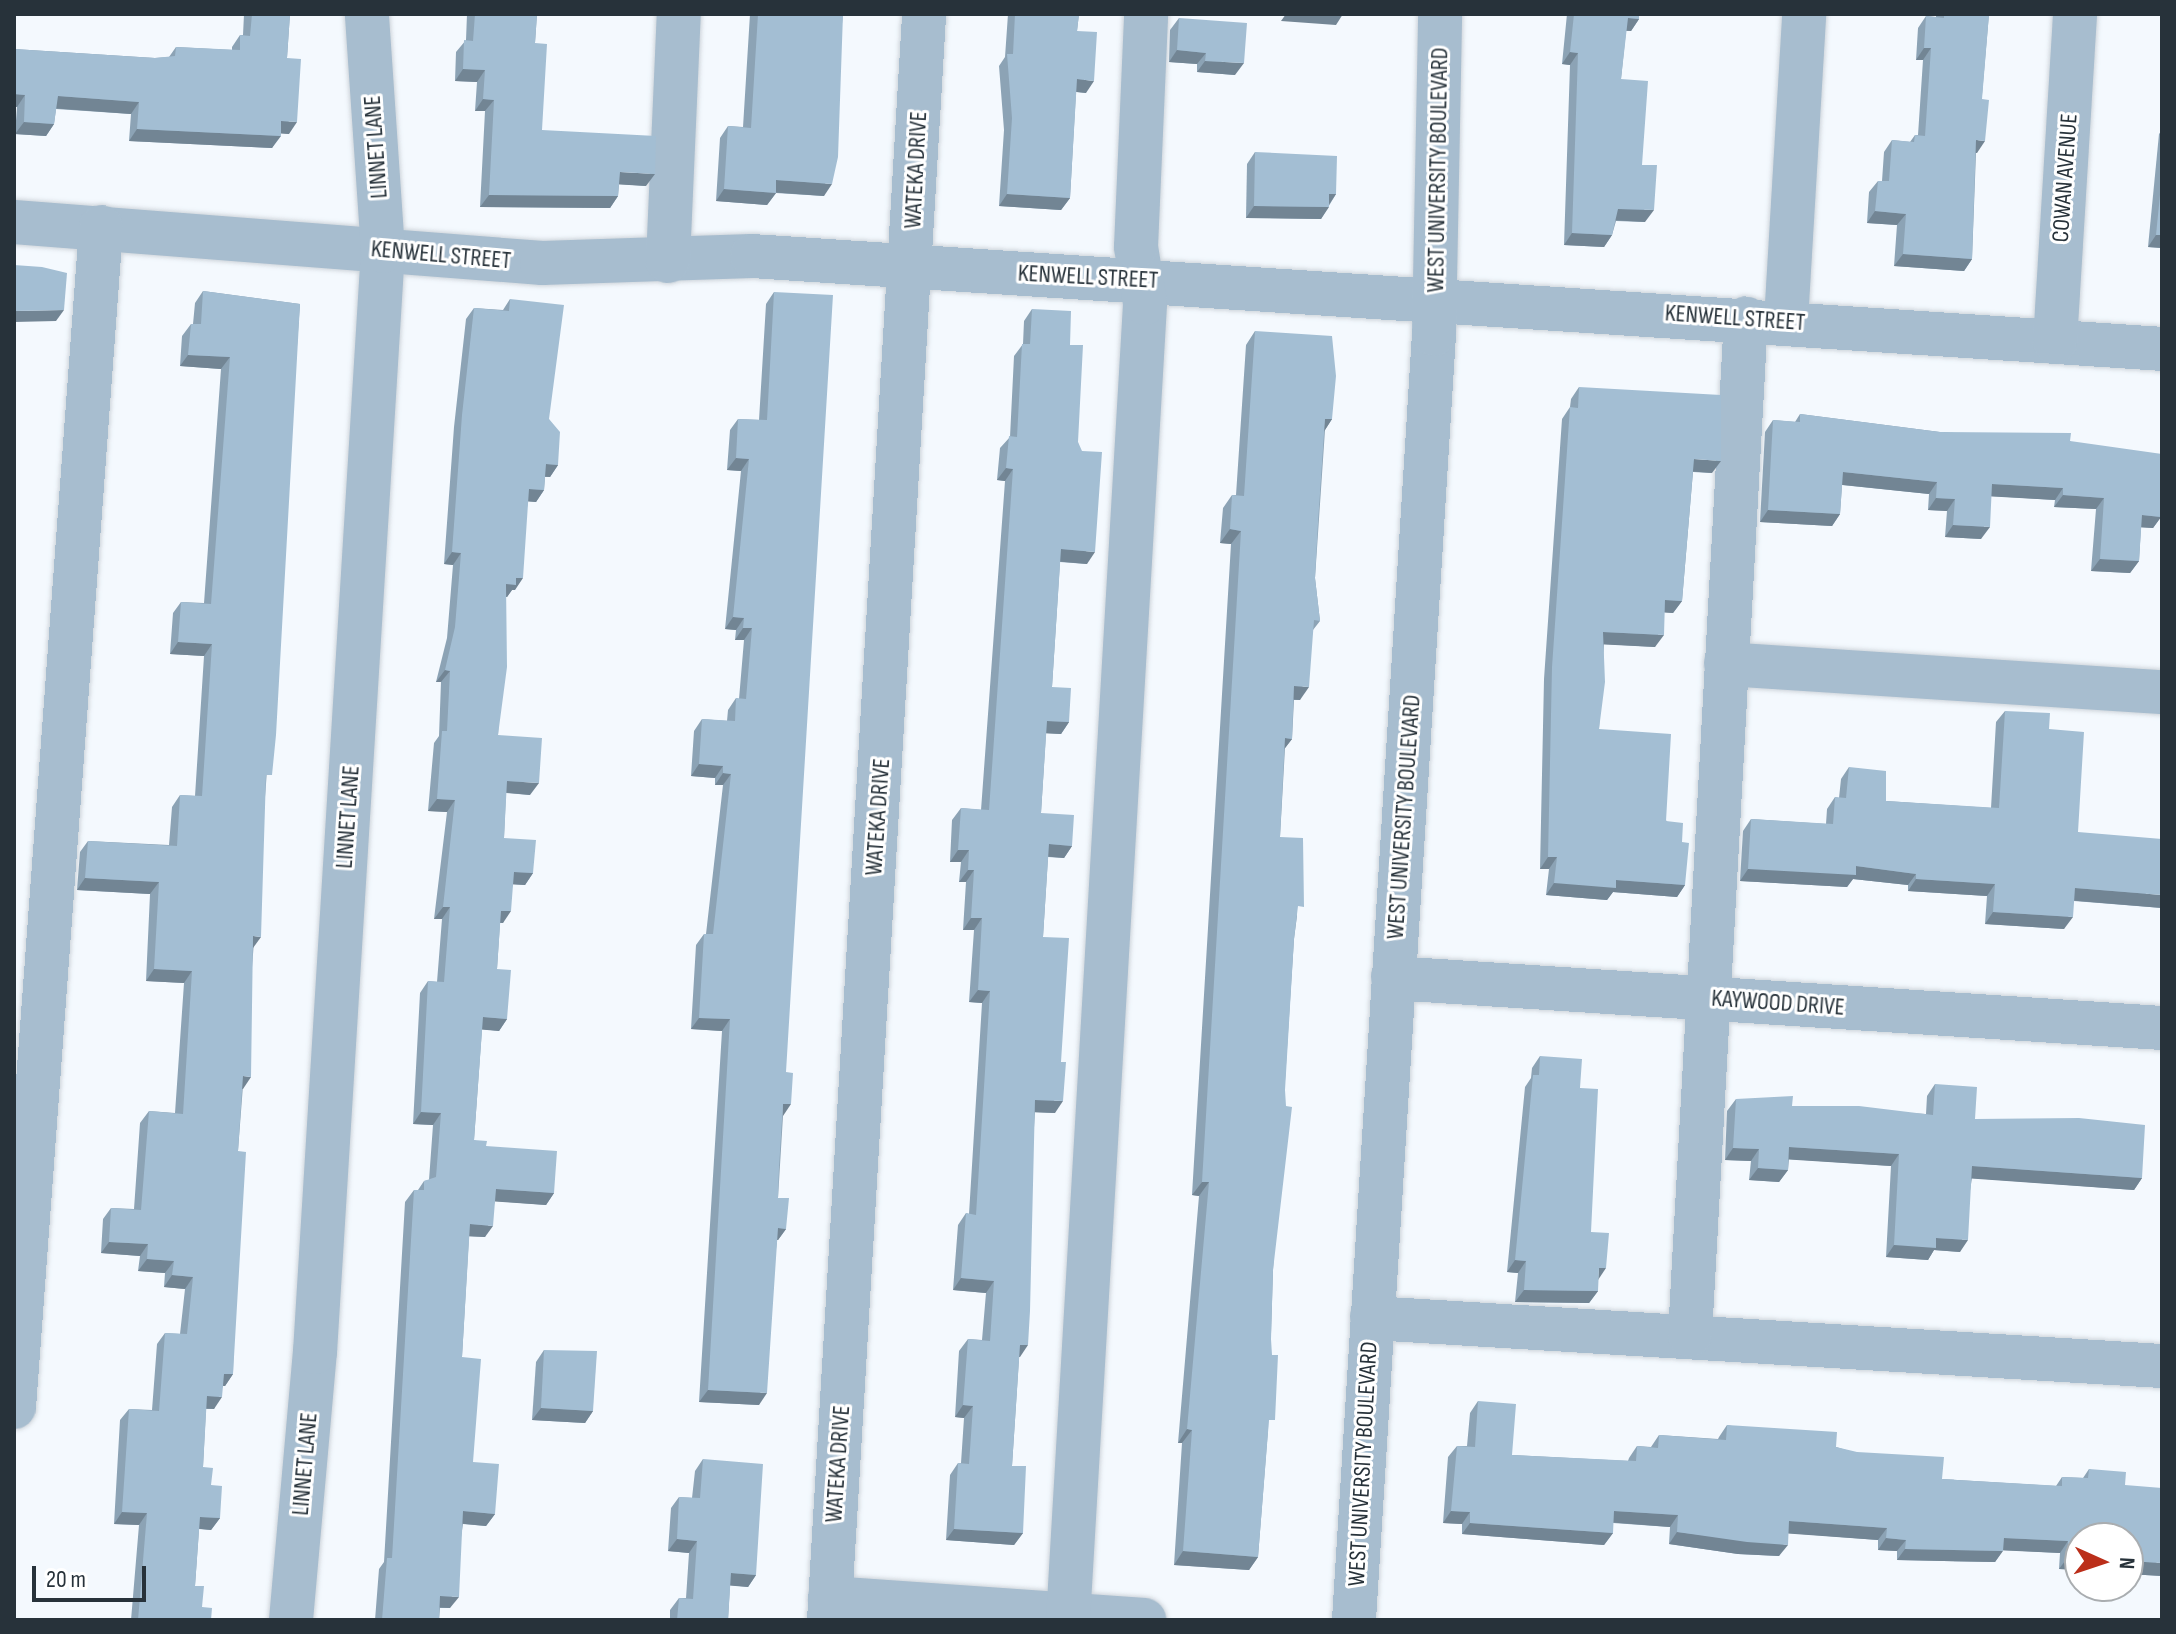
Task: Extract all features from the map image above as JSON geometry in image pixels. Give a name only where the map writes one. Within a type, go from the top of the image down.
[{"type":"street","name":"LINNET LANE","points":[[291,1620],[315,1352],[383,251],[367,14]]},
{"type":"street","points":[[668,261],[679,14]]},
{"type":"street","name":"WATEKA DRIVE","points":[[829,1609],[912,266],[924,14]]},
{"type":"street","points":[[1068,1617],[1145,303],[1136,247],[1146,14]]},
{"type":"street","name":"WEST UNIVERSITY BOULEVARD","points":[[1354,1620],[1436,299],[1440,14]]},
{"type":"street","points":[[1690,1335],[1726,664],[1804,14]]},
{"type":"street","name":"COWAN AVENUE","points":[[2055,342],[2075,14]]},
{"type":"street","name":"KENWELL STREET","points":[[14,222],[542,263],[752,256],[1766,320],[2162,349]]},
{"type":"street","points":[[14,1407],[101,227]]},
{"type":"street","points":[[1726,664],[2162,692]]},
{"type":"street","name":"KAYWOOD DRIVE","points":[[1393,978],[2162,1028]]},
{"type":"street","points":[[1372,1318],[2162,1366]]},
{"type":"street","points":[[829,1609],[1144,1620]]},
{"type":"building","points":[[252,14],[290,14],[287,58],[301,59],[297,122],[281,121],[281,136],[137,129],[139,102],[58,96],[54,124],[24,122],[25,95],[14,94],[14,49],[155,58],[175,56],[176,47],[240,50],[240,35],[250,36]]},
{"type":"building","points":[[475,14],[537,14],[535,43],[547,44],[542,130],[656,136],[655,174],[620,172],[618,196],[489,195],[494,100],[483,99],[485,70],[463,69],[464,40],[473,41]]},
{"type":"building","points":[[758,14],[843,14],[838,157],[832,184],[776,180],[776,193],[724,189],[728,126],[751,128]]},
{"type":"building","points":[[1015,14],[1079,14],[1077,31],[1097,32],[1094,81],[1077,79],[1070,198],[1007,194],[1012,118],[1007,54],[1013,54]]},
{"type":"building","points":[[1574,14],[1639,14],[1639,19],[1628,18],[1621,79],[1648,81],[1642,165],[1657,165],[1654,210],[1618,209],[1612,235],[1572,233],[1578,53],[1570,52]]},
{"type":"building","points":[[1944,14],[1989,14],[1982,99],[1989,100],[1985,141],[1976,140],[1972,259],[1903,254],[1906,214],[1875,211],[1878,181],[1889,181],[1892,140],[1914,142],[1915,135],[1925,136],[1931,48],[1924,48],[1926,16],[1944,18]]},
{"type":"building","points":[[1179,18],[1247,23],[1244,63],[1205,61],[1206,53],[1177,50]]},
{"type":"building","points":[[1255,152],[1337,156],[1336,194],[1329,194],[1329,207],[1254,206]]},
{"type":"building","points":[[2162,175],[2162,235],[2156,235]]},
{"type":"building","points":[[14,265],[67,273],[64,310],[14,311]]},
{"type":"building","points":[[203,291],[300,304],[276,735],[272,775],[266,775],[261,937],[253,936],[251,1077],[243,1076],[238,1151],[246,1152],[233,1374],[224,1374],[222,1397],[207,1396],[203,1467],[213,1468],[211,1485],[222,1486],[220,1518],[200,1517],[195,1586],[204,1586],[202,1607],[212,1608],[211,1620],[138,1620],[147,1513],[122,1512],[129,1409],[159,1411],[165,1333],[187,1334],[193,1277],[172,1275],[174,1261],[147,1259],[148,1244],[109,1242],[111,1208],[141,1210],[149,1111],[183,1114],[192,971],[154,969],[159,882],[85,878],[88,841],[177,846],[180,795],[202,796],[212,644],[178,642],[181,602],[211,604],[230,357],[188,355],[191,324],[201,324]]},
{"type":"building","points":[[774,292],[833,295],[786,1072],[793,1073],[791,1104],[783,1104],[779,1168],[778,1198],[789,1198],[786,1229],[778,1228],[767,1393],[708,1390],[730,1019],[699,1018],[704,934],[713,934],[731,774],[723,773],[723,766],[699,764],[702,719],[735,721],[736,698],[746,699],[752,628],[743,628],[744,618],[733,617],[749,459],[736,458],[738,419],[767,420]]},
{"type":"building","points":[[510,299],[564,305],[549,419],[560,432],[558,465],[546,464],[544,490],[529,489],[523,578],[516,578],[516,585],[506,584],[507,667],[498,735],[542,738],[539,783],[507,781],[504,838],[536,840],[533,873],[514,872],[511,911],[501,911],[497,969],[511,970],[507,1019],[483,1017],[474,1140],[487,1141],[486,1146],[557,1151],[554,1193],[496,1189],[493,1226],[470,1224],[462,1357],[481,1359],[473,1462],[499,1464],[495,1514],[463,1511],[459,1597],[440,1596],[439,1620],[382,1620],[387,1558],[392,1558],[414,1190],[424,1190],[424,1181],[436,1177],[441,1113],[421,1112],[428,981],[444,982],[450,907],[443,907],[455,800],[437,799],[442,731],[447,731],[450,671],[445,670],[455,627],[461,553],[452,552],[462,415],[474,308],[509,311]]},
{"type":"building","points":[[1032,309],[1071,311],[1070,345],[1083,345],[1078,442],[1082,451],[1102,452],[1095,552],[1061,549],[1052,687],[1071,688],[1069,722],[1047,721],[1041,813],[1074,815],[1072,846],[1049,844],[1043,937],[1069,938],[1061,1062],[1066,1062],[1063,1101],[1035,1100],[1028,1345],[1020,1345],[1012,1466],[1026,1466],[1023,1533],[954,1529],[958,1463],[969,1464],[973,1406],[963,1405],[968,1339],[990,1341],[994,1281],[961,1278],[966,1213],[976,1215],[990,991],[978,990],[982,918],[971,918],[974,870],[968,870],[969,850],[958,850],[961,808],[989,810],[1013,469],[1006,468],[1009,436],[1017,437],[1022,344],[1030,344]]},
{"type":"building","points":[[1255,331],[1332,336],[1336,376],[1332,419],[1325,419],[1318,523],[1315,578],[1320,621],[1314,620],[1309,687],[1294,686],[1292,739],[1285,738],[1280,837],[1303,838],[1304,907],[1298,906],[1294,939],[1285,1090],[1286,1106],[1292,1107],[1273,1270],[1271,1339],[1272,1355],[1278,1355],[1275,1420],[1269,1420],[1258,1557],[1183,1551],[1192,1430],[1187,1429],[1209,1182],[1202,1182],[1241,531],[1230,529],[1232,495],[1244,496]]},
{"type":"building","points":[[1579,387],[1721,395],[1721,461],[1694,459],[1682,601],[1665,600],[1664,635],[1603,632],[1605,682],[1599,729],[1671,734],[1666,821],[1683,823],[1682,842],[1689,843],[1685,885],[1616,880],[1616,888],[1554,883],[1557,857],[1548,857],[1552,667],[1570,407],[1578,408]]},
{"type":"building","points":[[1800,414],[1940,432],[2071,433],[2070,441],[2162,454],[2161,517],[2142,515],[2139,561],[2100,559],[2104,498],[2063,495],[2063,488],[1992,484],[1990,527],[1953,525],[1955,499],[1936,498],[1937,482],[1843,472],[1840,514],[1768,510],[1773,420],[1800,422]]},
{"type":"building","points":[[2005,711],[2050,713],[2049,729],[2084,732],[2078,832],[2162,839],[2162,895],[2075,888],[2073,917],[1993,912],[1995,884],[1916,879],[1916,874],[1856,866],[1856,875],[1748,869],[1751,819],[1833,824],[1835,797],[1846,798],[1849,767],[1886,771],[1886,801],[1999,808]]},
{"type":"building","points":[[1540,1056],[1582,1059],[1580,1088],[1598,1089],[1591,1232],[1609,1233],[1606,1268],[1599,1268],[1598,1291],[1524,1290],[1526,1261],[1515,1260],[1533,1075],[1539,1075]]},
{"type":"building","points":[[1935,1084],[1977,1087],[1975,1119],[2079,1118],[2145,1125],[2142,1178],[1972,1166],[1968,1240],[1936,1238],[1936,1248],[1894,1245],[1899,1154],[1789,1147],[1788,1170],[1758,1168],[1759,1149],[1733,1148],[1736,1099],[1793,1096],[1792,1106],[1859,1106],[1933,1115]]},
{"type":"building","points":[[544,1350],[597,1351],[593,1411],[541,1408]]},
{"type":"building","points":[[1478,1401],[1516,1404],[1512,1455],[1636,1461],[1637,1446],[1658,1448],[1659,1435],[1726,1440],[1727,1425],[1837,1432],[1836,1447],[1857,1452],[1944,1457],[1942,1479],[2062,1486],[2062,1477],[2088,1478],[2089,1469],[2126,1472],[2125,1485],[2162,1488],[2162,1563],[2144,1562],[2144,1522],[2064,1522],[2064,1541],[2004,1538],[2003,1551],[1905,1549],[1906,1540],[1886,1538],[1887,1528],[1789,1521],[1788,1545],[1747,1542],[1677,1532],[1678,1515],[1614,1511],[1613,1533],[1470,1523],[1470,1512],[1451,1511],[1457,1446],[1475,1447]]},
{"type":"building","points":[[703,1459],[763,1464],[756,1575],[731,1573],[728,1620],[677,1620],[679,1598],[693,1599],[697,1541],[677,1539],[679,1497],[700,1498]]}]
